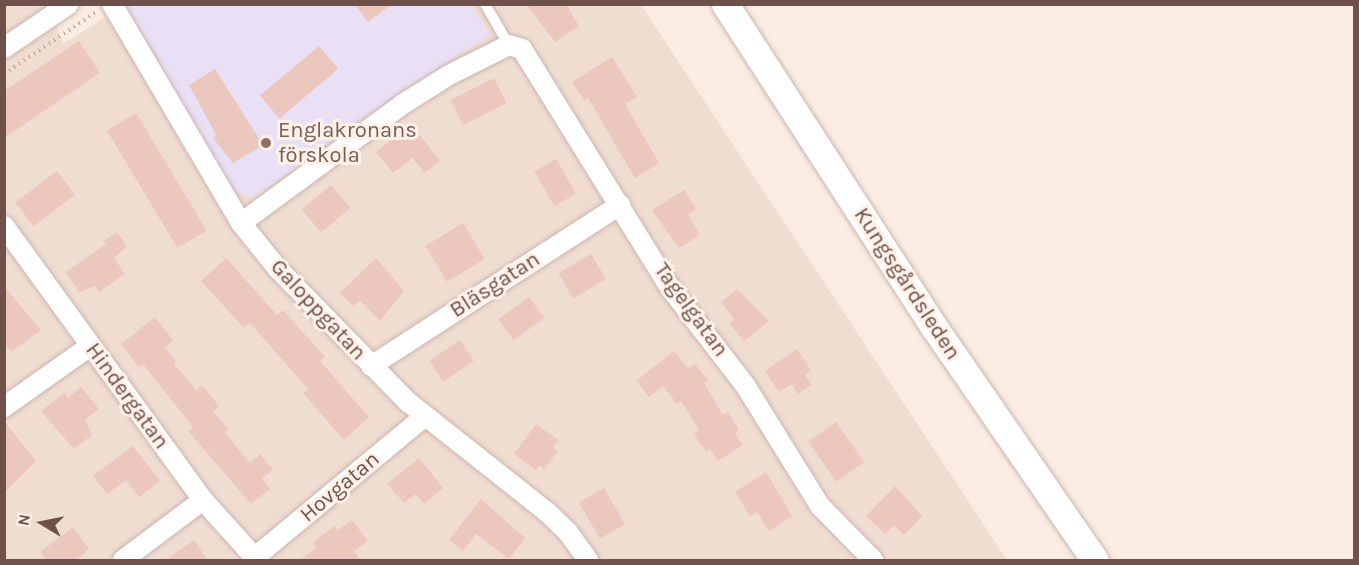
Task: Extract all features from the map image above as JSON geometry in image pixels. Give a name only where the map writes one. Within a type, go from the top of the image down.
[{"type":"main road","name":"Kungsgårdsleden","points":[[725,4],[934,327],[1095,561]]},
{"type":"street","points":[[4,48],[69,4]]},
{"type":"street","name":"Galoppgatan","points":[[105,8],[241,223],[278,269],[371,366],[425,416],[547,512],[567,531],[588,561]]},
{"type":"street","points":[[241,223],[403,104],[449,75],[515,47]]},
{"type":"street","name":"Tagelgatan","points":[[515,47],[620,205],[678,299],[745,385],[820,506],[873,561]]},
{"type":"street","name":"Bläsgatan","points":[[371,366],[620,205]]},
{"type":"street","name":"Hindergatan","points":[[4,226],[203,500],[255,559]]},
{"type":"street","points":[[4,406],[90,346]]},
{"type":"street","name":"Hovgatan","points":[[255,559],[425,416]]},
{"type":"street","points":[[123,561],[203,500]]},
{"type":"lane","points":[[485,4],[515,47]]},
{"type":"path","points":[[4,74],[105,8]]},
{"type":"shaded area","points":[[4,5],[48,5],[63,44],[124,5],[641,5],[1007,560],[5,560]]},
{"type":"shaded area","name":"Englakronans förskola","points":[[123,5],[471,5],[490,35],[393,96],[253,198],[231,189]]},
{"type":"building","points":[[355,4],[392,4],[368,22]]},
{"type":"building","points":[[526,4],[566,4],[579,26],[555,42]]},
{"type":"building","points":[[79,41],[100,73],[4,138],[4,91]]},
{"type":"building","points":[[319,46],[338,69],[279,118],[260,95]]},
{"type":"building","points":[[612,57],[637,97],[625,104],[659,163],[635,178],[588,98],[584,100],[572,82]]},
{"type":"building","points":[[215,69],[263,145],[233,163],[213,138],[216,135],[189,85]]},
{"type":"building","points":[[494,78],[507,103],[463,125],[450,100]]},
{"type":"building","points":[[136,113],[207,230],[177,248],[107,131]]},
{"type":"building","points":[[411,124],[440,161],[424,173],[413,158],[393,173],[376,152]]},
{"type":"building","points":[[556,159],[576,194],[554,206],[534,172]]},
{"type":"building","points":[[57,171],[75,195],[34,226],[15,202]]},
{"type":"building","points":[[331,185],[350,208],[321,232],[302,209]]},
{"type":"building","points":[[684,190],[696,209],[688,215],[700,235],[679,248],[652,210]]},
{"type":"building","points":[[463,223],[485,259],[447,282],[425,246]]},
{"type":"building","points":[[117,232],[127,246],[114,258],[125,274],[99,292],[96,286],[79,292],[66,272],[106,244],[104,241]]},
{"type":"building","points":[[591,254],[606,279],[573,298],[558,274]]},
{"type":"building","points":[[226,258],[277,315],[283,310],[325,357],[320,361],[369,417],[344,440],[303,393],[308,389],[250,323],[244,328],[201,281]]},
{"type":"building","points":[[376,258],[404,291],[380,321],[360,300],[353,306],[340,293]]},
{"type":"building","points":[[4,286],[41,330],[11,352],[4,344]]},
{"type":"building","points":[[737,289],[769,321],[744,341],[729,323],[734,319],[721,302]]},
{"type":"building","points":[[529,297],[544,318],[514,340],[498,319]]},
{"type":"building","points":[[155,317],[173,340],[165,347],[176,362],[174,364],[196,390],[202,385],[219,406],[213,411],[229,430],[225,433],[250,463],[260,454],[273,470],[262,478],[270,489],[251,504],[188,431],[193,427],[143,364],[139,367],[121,344]]},
{"type":"building","points":[[460,340],[474,361],[443,381],[429,361]]},
{"type":"building","points":[[797,349],[811,370],[805,375],[812,385],[798,394],[792,384],[779,392],[765,371]]},
{"type":"building","points":[[674,351],[688,369],[695,364],[708,380],[704,383],[723,415],[728,412],[739,430],[735,433],[743,445],[718,461],[710,449],[706,452],[694,434],[699,430],[681,401],[677,404],[663,386],[649,397],[636,381]]},
{"type":"building","points":[[81,387],[99,409],[85,420],[92,435],[74,449],[41,411],[64,393],[68,398]]},
{"type":"building","points":[[4,421],[36,461],[4,493]]},
{"type":"building","points":[[836,422],[864,462],[836,482],[808,442]]},
{"type":"building","points":[[536,424],[558,440],[553,447],[558,451],[544,469],[540,465],[536,470],[514,454]]},
{"type":"building","points":[[133,446],[160,481],[139,497],[126,480],[107,494],[93,476]]},
{"type":"building","points":[[419,458],[443,488],[424,504],[416,494],[404,503],[387,484]]},
{"type":"building","points":[[766,472],[792,516],[769,531],[757,512],[750,516],[735,492]]},
{"type":"building","points":[[895,486],[922,516],[904,535],[894,525],[885,534],[866,516]]},
{"type":"building","points":[[604,488],[625,524],[600,539],[579,502]]},
{"type":"building","points":[[481,499],[525,538],[509,559],[476,534],[463,551],[449,540]]},
{"type":"building","points":[[352,520],[368,541],[354,551],[361,561],[299,561],[317,547],[313,542],[335,526],[338,530]]},
{"type":"building","points":[[73,527],[89,549],[75,561],[47,561],[40,552]]},
{"type":"building","points":[[194,540],[208,561],[165,561]]},
{"type":"place","name":"Englakronans förskola","points":[[266,143]]}]
